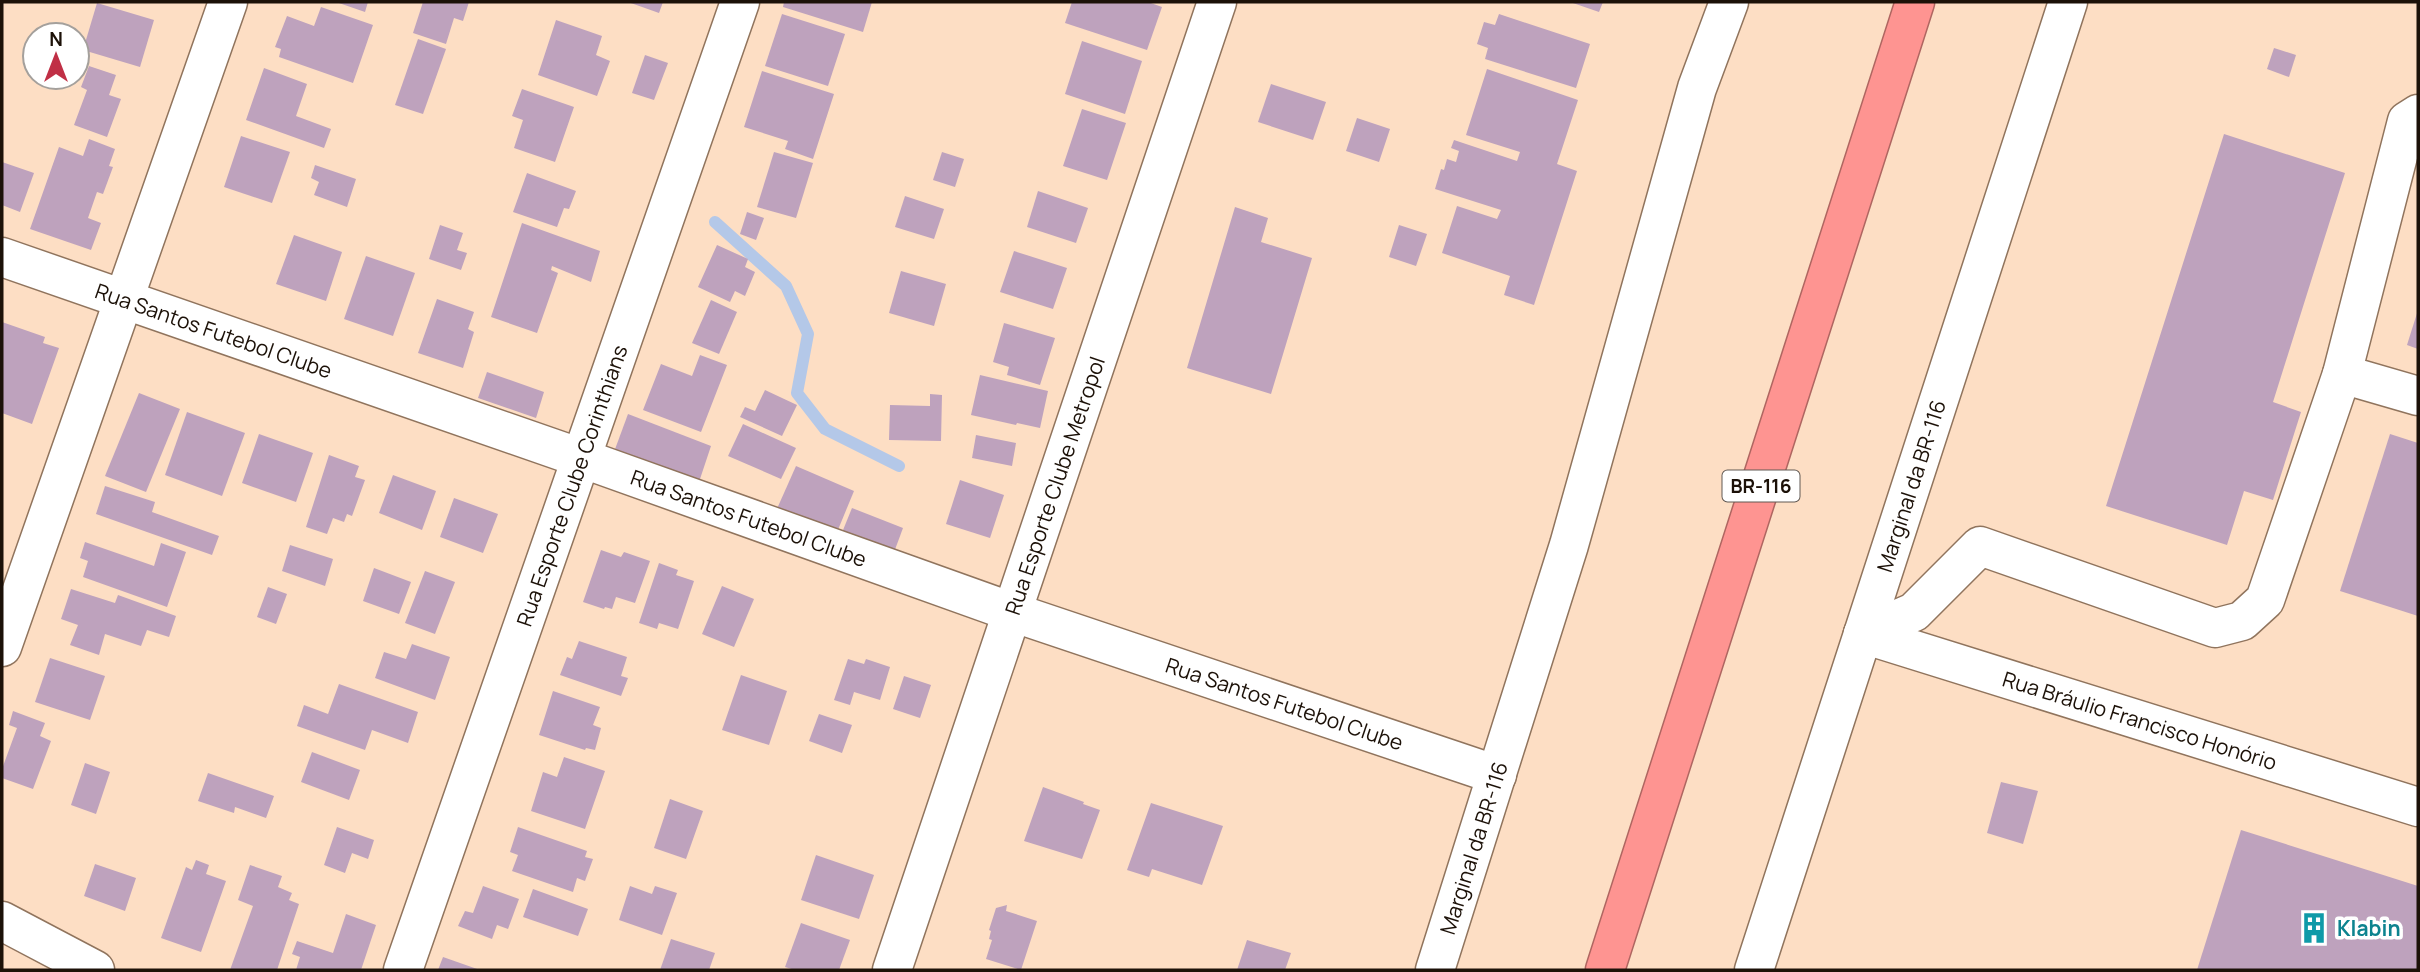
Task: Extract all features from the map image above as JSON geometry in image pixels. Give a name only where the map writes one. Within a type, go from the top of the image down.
[{"type":"highway","name":"BR-116","points":[[1605,970],[1915,2]]},
{"type":"street","points":[[2,647],[228,2]]},
{"type":"street","name":"Rua Esporte Clube Corinthians","points":[[403,970],[740,2]]},
{"type":"street","name":"Rua Esporte Clube Metropol","points":[[892,970],[1217,2]]},
{"type":"street","name":"Marginal da BR-116","points":[[1435,970],[1569,544],[1697,88],[1729,2]]},
{"type":"street","name":"Marginal da BR-116","points":[[1754,970],[2068,2]]},
{"type":"street","points":[[1863,634],[1914,612],[1980,546],[2214,628],[2242,621],[2265,600],[2342,374],[2407,121],[2418,114]]},
{"type":"street","name":"Rua Santos Futebol Clube","points":[[2,257],[581,458],[1012,612],[1497,775]]},
{"type":"street","points":[[2342,374],[2418,396]]},
{"type":"street","name":"Rua Bráulio Francisco Honório","points":[[1863,634],[2418,807]]},
{"type":"street","points":[[2,921],[95,970]]},
{"type":"building","points":[[336,2],[368,2],[365,12]]},
{"type":"building","points":[[423,2],[469,2],[463,21],[454,18],[446,44],[413,33]]},
{"type":"building","points":[[628,2],[663,2],[659,13]]},
{"type":"building","points":[[784,2],[872,2],[863,32],[783,7]]},
{"type":"building","points":[[1072,2],[1148,2],[1162,7],[1147,50],[1065,23]]},
{"type":"building","points":[[1570,2],[1603,2],[1599,12]]},
{"type":"building","points":[[97,3],[154,20],[140,67],[91,52],[91,23]]},
{"type":"building","points":[[321,7],[373,25],[353,83],[279,57],[281,49],[275,47],[287,16],[314,26]]},
{"type":"building","points":[[782,14],[845,34],[828,86],[765,66]]},
{"type":"building","points":[[1499,14],[1590,44],[1576,88],[1485,59],[1488,48],[1477,44],[1484,22],[1495,25]]},
{"type":"building","points":[[556,20],[602,36],[596,55],[610,61],[597,96],[538,75]]},
{"type":"building","points":[[418,39],[446,49],[423,114],[395,105]]},
{"type":"building","points":[[1082,41],[1142,61],[1125,114],[1065,94]]},
{"type":"building","points":[[2274,48],[2296,55],[2289,77],[2267,69]]},
{"type":"building","points":[[645,55],[668,63],[654,100],[632,93]]},
{"type":"building","points":[[91,67],[116,75],[109,95],[121,99],[107,137],[74,125],[87,91],[91,91]]},
{"type":"building","points":[[264,68],[307,84],[296,116],[331,129],[324,148],[246,120]]},
{"type":"building","points":[[1487,69],[1578,100],[1557,164],[1577,171],[1534,305],[1504,295],[1510,276],[1442,253],[1457,206],[1497,219],[1501,210],[1435,189],[1447,159],[1456,162],[1459,151],[1451,148],[1454,140],[1517,161],[1520,152],[1466,135]]},
{"type":"building","points":[[762,71],[834,94],[813,159],[785,149],[788,141],[744,127]]},
{"type":"building","points":[[1271,84],[1326,102],[1313,140],[1258,122]]},
{"type":"building","points":[[522,89],[574,107],[555,162],[514,148],[523,120],[512,116]]},
{"type":"building","points":[[1082,109],[1126,123],[1107,180],[1063,166]]},
{"type":"building","points":[[1357,118],[1390,129],[1379,162],[1346,151]]},
{"type":"building","points":[[2224,134],[2345,173],[2273,402],[2301,412],[2273,500],[2244,491],[2227,545],[2106,506]]},
{"type":"building","points":[[241,136],[290,152],[272,203],[224,187]]},
{"type":"building","points":[[89,139],[115,149],[109,166],[113,167],[103,194],[97,192],[88,218],[101,223],[91,250],[30,229],[59,147],[83,156]]},
{"type":"building","points":[[774,152],[813,163],[796,218],[757,207]]},
{"type":"building","points":[[942,152],[964,159],[955,187],[933,180]]},
{"type":"building","points":[[2,162],[34,173],[20,212],[2,205]]},
{"type":"building","points":[[315,165],[356,179],[347,207],[314,195],[319,182],[311,178]]},
{"type":"building","points":[[527,173],[576,191],[569,209],[564,208],[557,227],[513,212]]},
{"type":"building","points":[[1038,191],[1088,208],[1076,243],[1027,227]]},
{"type":"building","points":[[905,196],[944,209],[934,239],[895,227]]},
{"type":"building","points":[[1235,207],[1268,218],[1261,242],[1312,258],[1271,394],[1187,368]]},
{"type":"building","points":[[747,212],[764,218],[756,240],[740,234]]},
{"type":"building","points":[[522,223],[600,251],[591,282],[552,266],[551,270],[558,273],[537,333],[491,317]]},
{"type":"building","points":[[440,225],[463,233],[457,250],[467,253],[461,270],[429,259]]},
{"type":"building","points":[[1399,225],[1427,234],[1416,266],[1389,257]]},
{"type":"building","points":[[294,235],[342,252],[326,301],[276,284]]},
{"type":"building","points":[[717,245],[748,259],[745,267],[755,272],[745,296],[735,291],[730,302],[698,287]]},
{"type":"building","points":[[1014,251],[1067,268],[1053,309],[1000,292]]},
{"type":"building","points":[[366,256],[415,273],[393,336],[344,319]]},
{"type":"building","points":[[901,271],[946,284],[934,326],[889,313]]},
{"type":"building","points":[[437,299],[474,312],[468,329],[474,332],[463,368],[418,353]]},
{"type":"building","points":[[711,300],[737,312],[719,354],[692,343]]},
{"type":"building","points":[[2418,310],[2418,349],[2407,345]]},
{"type":"building","points":[[2,322],[45,337],[43,343],[59,348],[32,424],[2,413]]},
{"type":"building","points":[[1004,323],[1055,338],[1040,385],[1007,375],[1009,367],[993,362]]},
{"type":"building","points":[[700,355],[727,365],[701,432],[643,410],[661,364],[692,376]]},
{"type":"building","points":[[487,372],[544,392],[536,418],[478,398]]},
{"type":"building","points":[[980,375],[1048,391],[1040,428],[971,415]]},
{"type":"building","points":[[765,390],[797,405],[782,436],[740,417],[745,407],[755,411]]},
{"type":"building","points":[[139,393],[180,409],[146,492],[105,476]]},
{"type":"building","points":[[930,394],[942,395],[941,441],[889,440],[890,405],[930,406]]},
{"type":"building","points":[[187,412],[245,433],[222,496],[165,475]]},
{"type":"building","points":[[628,414],[711,446],[699,482],[614,452]]},
{"type":"building","points":[[743,424],[796,448],[781,479],[728,456]]},
{"type":"building","points":[[259,434],[313,453],[296,502],[242,483]]},
{"type":"building","points":[[2390,434],[2418,443],[2418,616],[2340,591]]},
{"type":"building","points":[[976,435],[1016,443],[1012,466],[972,458]]},
{"type":"building","points":[[329,455],[359,466],[355,477],[365,480],[352,516],[347,514],[344,522],[333,518],[327,534],[306,527]]},
{"type":"building","points":[[796,466],[854,491],[835,537],[776,511]]},
{"type":"building","points":[[393,475],[436,491],[422,530],[379,513]]},
{"type":"building","points":[[960,480],[1004,495],[990,538],[946,524]]},
{"type":"building","points":[[105,486],[155,502],[152,512],[219,536],[212,555],[96,514]]},
{"type":"building","points":[[454,498],[498,514],[483,553],[440,537]]},
{"type":"building","points":[[852,508],[903,528],[893,555],[841,535]]},
{"type":"building","points":[[85,542],[154,566],[161,543],[186,552],[167,607],[83,577],[88,561],[80,558]]},
{"type":"building","points":[[290,545],[333,559],[325,586],[282,571]]},
{"type":"building","points":[[601,550],[621,557],[624,552],[650,561],[635,603],[616,597],[612,609],[604,609],[583,602]]},
{"type":"building","points":[[659,563],[678,570],[676,575],[694,581],[678,629],[659,623],[657,629],[639,623]]},
{"type":"building","points":[[374,568],[411,582],[399,614],[363,601]]},
{"type":"building","points":[[425,571],[455,582],[435,634],[405,623]]},
{"type":"building","points":[[722,586],[754,599],[734,647],[702,634]]},
{"type":"building","points":[[268,587],[287,594],[276,624],[257,617]]},
{"type":"building","points":[[71,589],[115,603],[118,595],[176,616],[169,637],[147,630],[141,646],[105,634],[99,655],[70,645],[78,625],[61,619]]},
{"type":"building","points":[[579,641],[627,657],[621,676],[628,678],[621,696],[560,675],[567,657],[572,659]]},
{"type":"building","points":[[412,644],[450,657],[435,700],[375,678],[384,652],[406,659]]},
{"type":"building","points":[[50,658],[105,676],[90,720],[35,702]]},
{"type":"building","points":[[848,659],[864,664],[866,659],[890,667],[880,700],[854,692],[850,705],[834,700]]},
{"type":"building","points":[[741,675],[787,691],[769,745],[722,730]]},
{"type":"building","points":[[904,676],[931,685],[920,718],[893,709]]},
{"type":"building","points":[[339,684],[418,712],[408,743],[372,730],[365,750],[297,726],[304,705],[328,714]]},
{"type":"building","points":[[553,691],[600,707],[593,725],[601,728],[595,750],[585,750],[539,735]]},
{"type":"building","points":[[13,711],[45,723],[40,736],[51,741],[33,789],[2,778],[2,769],[17,728],[9,725]]},
{"type":"building","points":[[819,714],[852,725],[842,753],[809,741]]},
{"type":"building","points":[[312,752],[360,770],[349,800],[301,782]]},
{"type":"building","points":[[564,757],[605,771],[585,829],[531,811],[543,772],[557,777]]},
{"type":"building","points":[[85,763],[110,772],[96,814],[71,805]]},
{"type":"building","points":[[208,773],[274,796],[266,818],[235,807],[234,813],[198,801]]},
{"type":"building","points":[[2001,782],[2038,791],[2023,844],[1987,833]]},
{"type":"building","points":[[1043,787],[1100,810],[1082,859],[1024,841]]},
{"type":"building","points":[[670,799],[703,811],[686,859],[654,848]]},
{"type":"building","points":[[1151,803],[1223,826],[1202,885],[1152,869],[1149,877],[1127,870]]},
{"type":"building","points":[[337,827],[374,840],[368,859],[352,853],[345,873],[324,865]]},
{"type":"building","points":[[518,827],[587,851],[585,857],[593,859],[585,881],[577,878],[573,892],[512,871],[518,855],[510,852]]},
{"type":"building","name":"Klabin","points":[[2241,830],[2418,886],[2418,970],[2197,970]]},
{"type":"building","points":[[816,855],[874,875],[859,919],[801,900]]},
{"type":"building","points":[[196,860],[209,865],[206,874],[226,881],[201,952],[161,938],[186,867],[192,870]]},
{"type":"building","points":[[95,864],[136,878],[125,911],[84,896]]},
{"type":"building","points":[[250,865],[282,876],[278,887],[292,893],[289,900],[299,904],[277,970],[230,970],[253,906],[238,900]]},
{"type":"building","points":[[483,886],[519,899],[508,929],[497,925],[492,939],[458,926],[465,911],[473,913]]},
{"type":"building","points":[[630,886],[652,894],[655,886],[677,893],[662,935],[619,920]]},
{"type":"building","points":[[533,889],[588,909],[578,936],[523,917]]},
{"type":"building","points":[[1007,905],[1006,911],[1037,921],[1021,970],[986,959],[992,940],[989,939],[989,930],[996,908]]},
{"type":"building","points":[[346,914],[376,925],[361,970],[296,970],[300,957],[292,954],[297,941],[333,953]]},
{"type":"building","points":[[801,923],[850,940],[839,970],[795,970],[785,967]]},
{"type":"building","points":[[671,939],[715,953],[709,970],[660,970]]},
{"type":"building","points":[[1247,940],[1291,953],[1285,970],[1237,970]]},
{"type":"building","points":[[443,957],[480,970],[438,970]]},
{"type":"waterway","points":[[715,222],[786,286],[808,334],[797,393],[825,429],[899,466]]},
{"type":"place","name":"Klabin","points":[[2314,928]]}]
